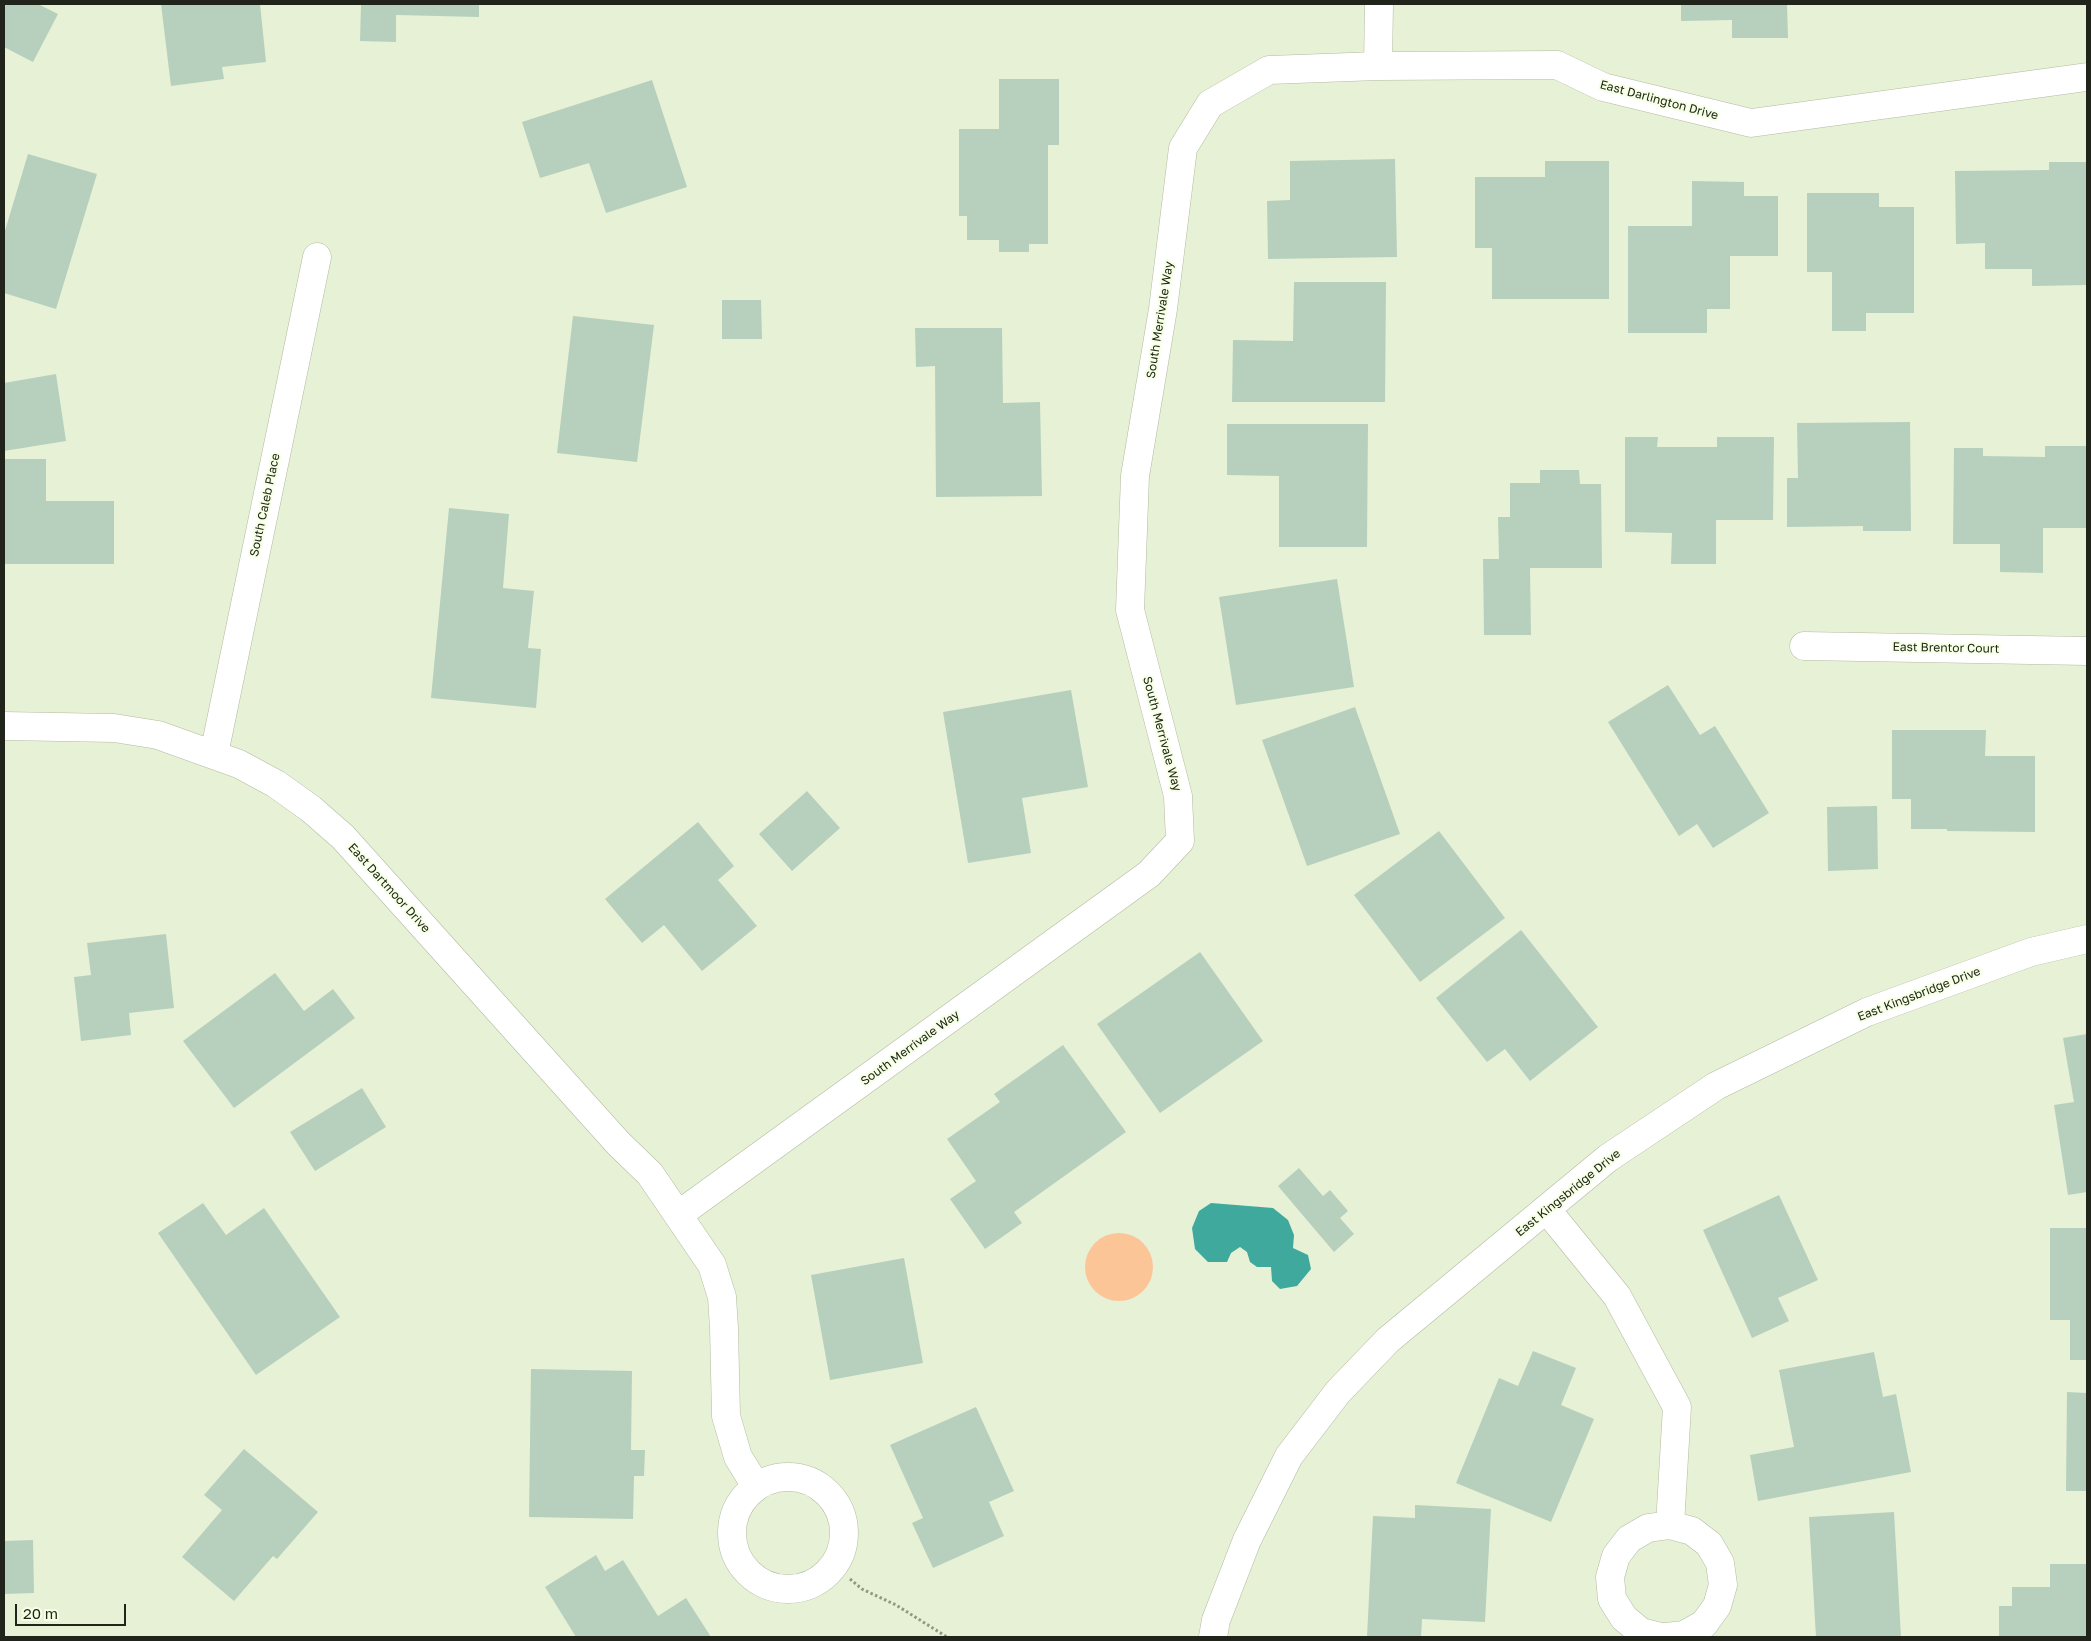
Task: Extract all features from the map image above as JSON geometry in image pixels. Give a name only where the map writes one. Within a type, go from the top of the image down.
[{"type":"street","points":[[1378,66],[1379,4]]},
{"type":"street","name":"East Darlington Drive","points":[[1210,104],[1269,70],[1378,66],[1557,65],[1603,87],[1751,123],[2087,77]]},
{"type":"street","name":"South Merrivale Way","points":[[678,1215],[1150,874],[1180,841],[1178,796],[1130,610],[1135,476],[1163,309],[1183,148],[1210,104]]},
{"type":"street","name":"South Caleb Place","points":[[214,754],[317,257]]},
{"type":"street","name":"East Brentor Court","points":[[1804,646],[2087,651]]},
{"type":"street","name":"East Dartmoor Drive","points":[[4,726],[114,728],[158,735],[214,754],[276,784],[311,809],[343,837],[618,1143],[650,1174],[712,1265],[722,1297],[726,1416],[738,1457],[756,1486]]},
{"type":"street","name":"East Kingsbridge Drive","points":[[1213,1637],[1216,1620],[1247,1540],[1289,1456],[1338,1392],[1388,1340],[1608,1158],[1716,1086],[1867,1012],[2031,952],[2087,939]]},
{"type":"street","points":[[1547,1210],[1616,1296],[1677,1407],[1670,1525]]},
{"type":"street","points":[[776,1478],[798,1478],[819,1486],[835,1501],[843,1522],[844,1544],[836,1564],[820,1580],[800,1588],[778,1589],[757,1580],[741,1565],[732,1545],[732,1523],[740,1502],[756,1486],[776,1478]]},
{"type":"street","points":[[1661,1637],[1641,1632],[1624,1618],[1612,1599],[1610,1578],[1616,1556],[1629,1539],[1648,1528],[1670,1525],[1692,1531],[1709,1544],[1720,1563],[1723,1585],[1717,1606],[1704,1624],[1684,1635],[1666,1637]]},
{"type":"path","points":[[850,1579],[862,1589],[896,1604],[947,1637]]},
{"type":"shaded area","points":[[1119,1233],[1132,1236],[1143,1243],[1150,1254],[1153,1267],[1150,1280],[1143,1291],[1132,1298],[1119,1301],[1106,1298],[1095,1291],[1088,1280],[1085,1267],[1088,1254],[1095,1243],[1106,1236]]},
{"type":"water","points":[[1211,1203],[1273,1208],[1288,1220],[1294,1235],[1293,1248],[1308,1255],[1311,1269],[1297,1286],[1280,1289],[1272,1281],[1271,1267],[1257,1267],[1250,1262],[1247,1252],[1240,1247],[1231,1253],[1227,1262],[1208,1262],[1195,1249],[1192,1228],[1199,1211]]},
{"type":"building","points":[[4,4],[38,4],[58,14],[33,62],[4,47]]},
{"type":"building","points":[[161,4],[260,4],[266,62],[222,67],[224,79],[171,86]]},
{"type":"building","points":[[361,4],[479,4],[479,17],[396,15],[396,42],[360,41]]},
{"type":"building","points":[[1681,4],[1787,4],[1788,38],[1732,38],[1732,20],[1681,21]]},
{"type":"building","points":[[999,79],[1059,79],[1059,145],[1048,145],[1048,244],[1029,244],[1029,252],[999,252],[999,240],[967,240],[967,216],[959,216],[959,129],[999,129]]},
{"type":"building","points":[[652,80],[687,187],[606,213],[589,163],[540,178],[522,122]]},
{"type":"building","points":[[28,154],[97,174],[56,309],[4,293],[4,234]]},
{"type":"building","points":[[1395,159],[1397,257],[1268,259],[1267,201],[1290,200],[1290,161]]},
{"type":"building","points":[[1545,161],[1609,161],[1609,299],[1492,299],[1492,248],[1475,248],[1475,177],[1545,177]]},
{"type":"building","points":[[2049,162],[2087,162],[2087,285],[2032,286],[2032,269],[1985,269],[1985,243],[1956,244],[1955,171],[2049,170]]},
{"type":"building","points":[[1692,181],[1744,182],[1744,196],[1778,196],[1778,256],[1730,256],[1730,309],[1707,309],[1707,333],[1628,333],[1628,226],[1692,226]]},
{"type":"building","points":[[1807,193],[1879,193],[1879,207],[1914,207],[1914,313],[1866,313],[1866,331],[1832,331],[1832,272],[1807,272]]},
{"type":"building","points":[[1294,282],[1386,282],[1385,402],[1232,402],[1233,340],[1293,341]]},
{"type":"building","points":[[722,300],[761,300],[762,339],[722,339]]},
{"type":"building","points":[[573,316],[654,325],[637,462],[557,453]]},
{"type":"building","points":[[915,328],[1002,328],[1003,403],[1040,402],[1042,496],[936,497],[935,366],[916,367]]},
{"type":"building","points":[[56,374],[66,441],[4,451],[4,383]]},
{"type":"building","points":[[1910,422],[1911,531],[1863,531],[1863,526],[1787,527],[1787,478],[1798,478],[1797,423]]},
{"type":"building","points":[[1227,424],[1368,424],[1367,547],[1279,547],[1279,476],[1227,475]]},
{"type":"building","points":[[1625,437],[1658,437],[1657,447],[1717,447],[1717,437],[1774,437],[1773,520],[1716,520],[1716,564],[1671,564],[1672,533],[1625,532]]},
{"type":"building","points":[[2045,446],[2087,446],[2087,528],[2043,528],[2043,573],[2000,572],[2000,544],[1953,544],[1954,448],[1983,448],[1983,456],[2045,457]]},
{"type":"building","points":[[4,459],[46,459],[46,501],[114,501],[114,564],[4,564]]},
{"type":"building","points":[[1540,470],[1579,470],[1580,484],[1601,484],[1602,568],[1530,568],[1531,635],[1484,635],[1483,559],[1499,559],[1498,517],[1510,517],[1510,483],[1540,483]]},
{"type":"building","points":[[449,508],[509,514],[503,588],[534,591],[528,648],[541,649],[536,708],[431,698]]},
{"type":"building","points":[[1337,579],[1354,687],[1236,705],[1219,597]]},
{"type":"building","points":[[1668,685],[1700,735],[1715,726],[1769,813],[1713,848],[1697,824],[1679,836],[1608,722]]},
{"type":"building","points":[[1071,690],[1088,787],[1022,798],[1031,853],[968,863],[943,712]]},
{"type":"building","points":[[1355,707],[1400,834],[1307,866],[1262,740]]},
{"type":"building","points":[[1892,730],[1986,730],[1985,756],[2035,756],[2035,832],[1911,829],[1911,799],[1892,799]]},
{"type":"building","points":[[807,791],[840,828],[792,871],[759,834]]},
{"type":"building","points":[[1877,806],[1878,869],[1828,871],[1827,807]]},
{"type":"building","points":[[698,822],[734,866],[718,880],[757,926],[702,971],[664,925],[642,943],[605,899]]},
{"type":"building","points":[[1439,831],[1505,918],[1420,982],[1354,895]]},
{"type":"building","points":[[1521,930],[1598,1027],[1530,1081],[1505,1049],[1487,1062],[1436,998]]},
{"type":"building","points":[[166,934],[174,1008],[129,1013],[131,1035],[81,1041],[74,977],[91,975],[87,943]]},
{"type":"building","points":[[1200,952],[1263,1041],[1160,1113],[1097,1024]]},
{"type":"building","points":[[275,973],[304,1011],[333,989],[355,1018],[234,1108],[183,1041]]},
{"type":"building","points":[[2087,1034],[2087,1192],[2068,1195],[2054,1105],[2074,1102],[2063,1038]]},
{"type":"building","points":[[1063,1045],[1126,1132],[1014,1212],[1022,1223],[985,1249],[950,1199],[976,1181],[947,1139],[1000,1102],[994,1094]]},
{"type":"building","points":[[362,1088],[386,1127],[315,1171],[290,1132]]},
{"type":"building","points":[[1299,1168],[1323,1196],[1330,1190],[1348,1211],[1340,1218],[1354,1234],[1334,1252],[1278,1186]]},
{"type":"building","points":[[1779,1195],[1818,1280],[1778,1298],[1789,1321],[1752,1338],[1703,1230]]},
{"type":"building","points":[[203,1203],[226,1235],[264,1208],[340,1317],[256,1375],[158,1233]]},
{"type":"building","points":[[2050,1228],[2087,1228],[2087,1360],[2070,1360],[2070,1320],[2050,1320]]},
{"type":"building","points":[[904,1258],[923,1363],[830,1380],[811,1275]]},
{"type":"building","points":[[1533,1351],[1576,1368],[1561,1405],[1594,1419],[1551,1522],[1456,1483],[1499,1378],[1518,1386]]},
{"type":"building","points":[[1874,1352],[1883,1397],[1896,1394],[1911,1472],[1758,1501],[1750,1455],[1794,1447],[1779,1370]]},
{"type":"building","points":[[531,1369],[632,1371],[631,1450],[645,1450],[644,1476],[634,1476],[633,1519],[529,1517]]},
{"type":"building","points":[[2067,1392],[2087,1393],[2087,1491],[2066,1491]]},
{"type":"building","points":[[976,1407],[1014,1491],[989,1502],[1004,1536],[933,1568],[912,1523],[923,1518],[890,1445]]},
{"type":"building","points":[[244,1449],[318,1512],[277,1559],[273,1556],[234,1601],[182,1557],[222,1510],[204,1495]]},
{"type":"building","points":[[1415,1505],[1491,1509],[1485,1622],[1422,1619],[1421,1637],[1367,1637],[1373,1516],[1415,1518]]},
{"type":"building","points":[[1894,1512],[1901,1637],[1816,1637],[1809,1517]]},
{"type":"building","points":[[33,1540],[34,1593],[4,1594],[4,1541]]},
{"type":"building","points":[[596,1555],[605,1571],[623,1560],[658,1616],[686,1598],[711,1637],[576,1637],[545,1587]]},
{"type":"building","points":[[2050,1564],[2087,1564],[2087,1637],[1999,1637],[1999,1606],[2012,1606],[2012,1587],[2050,1587]]}]
